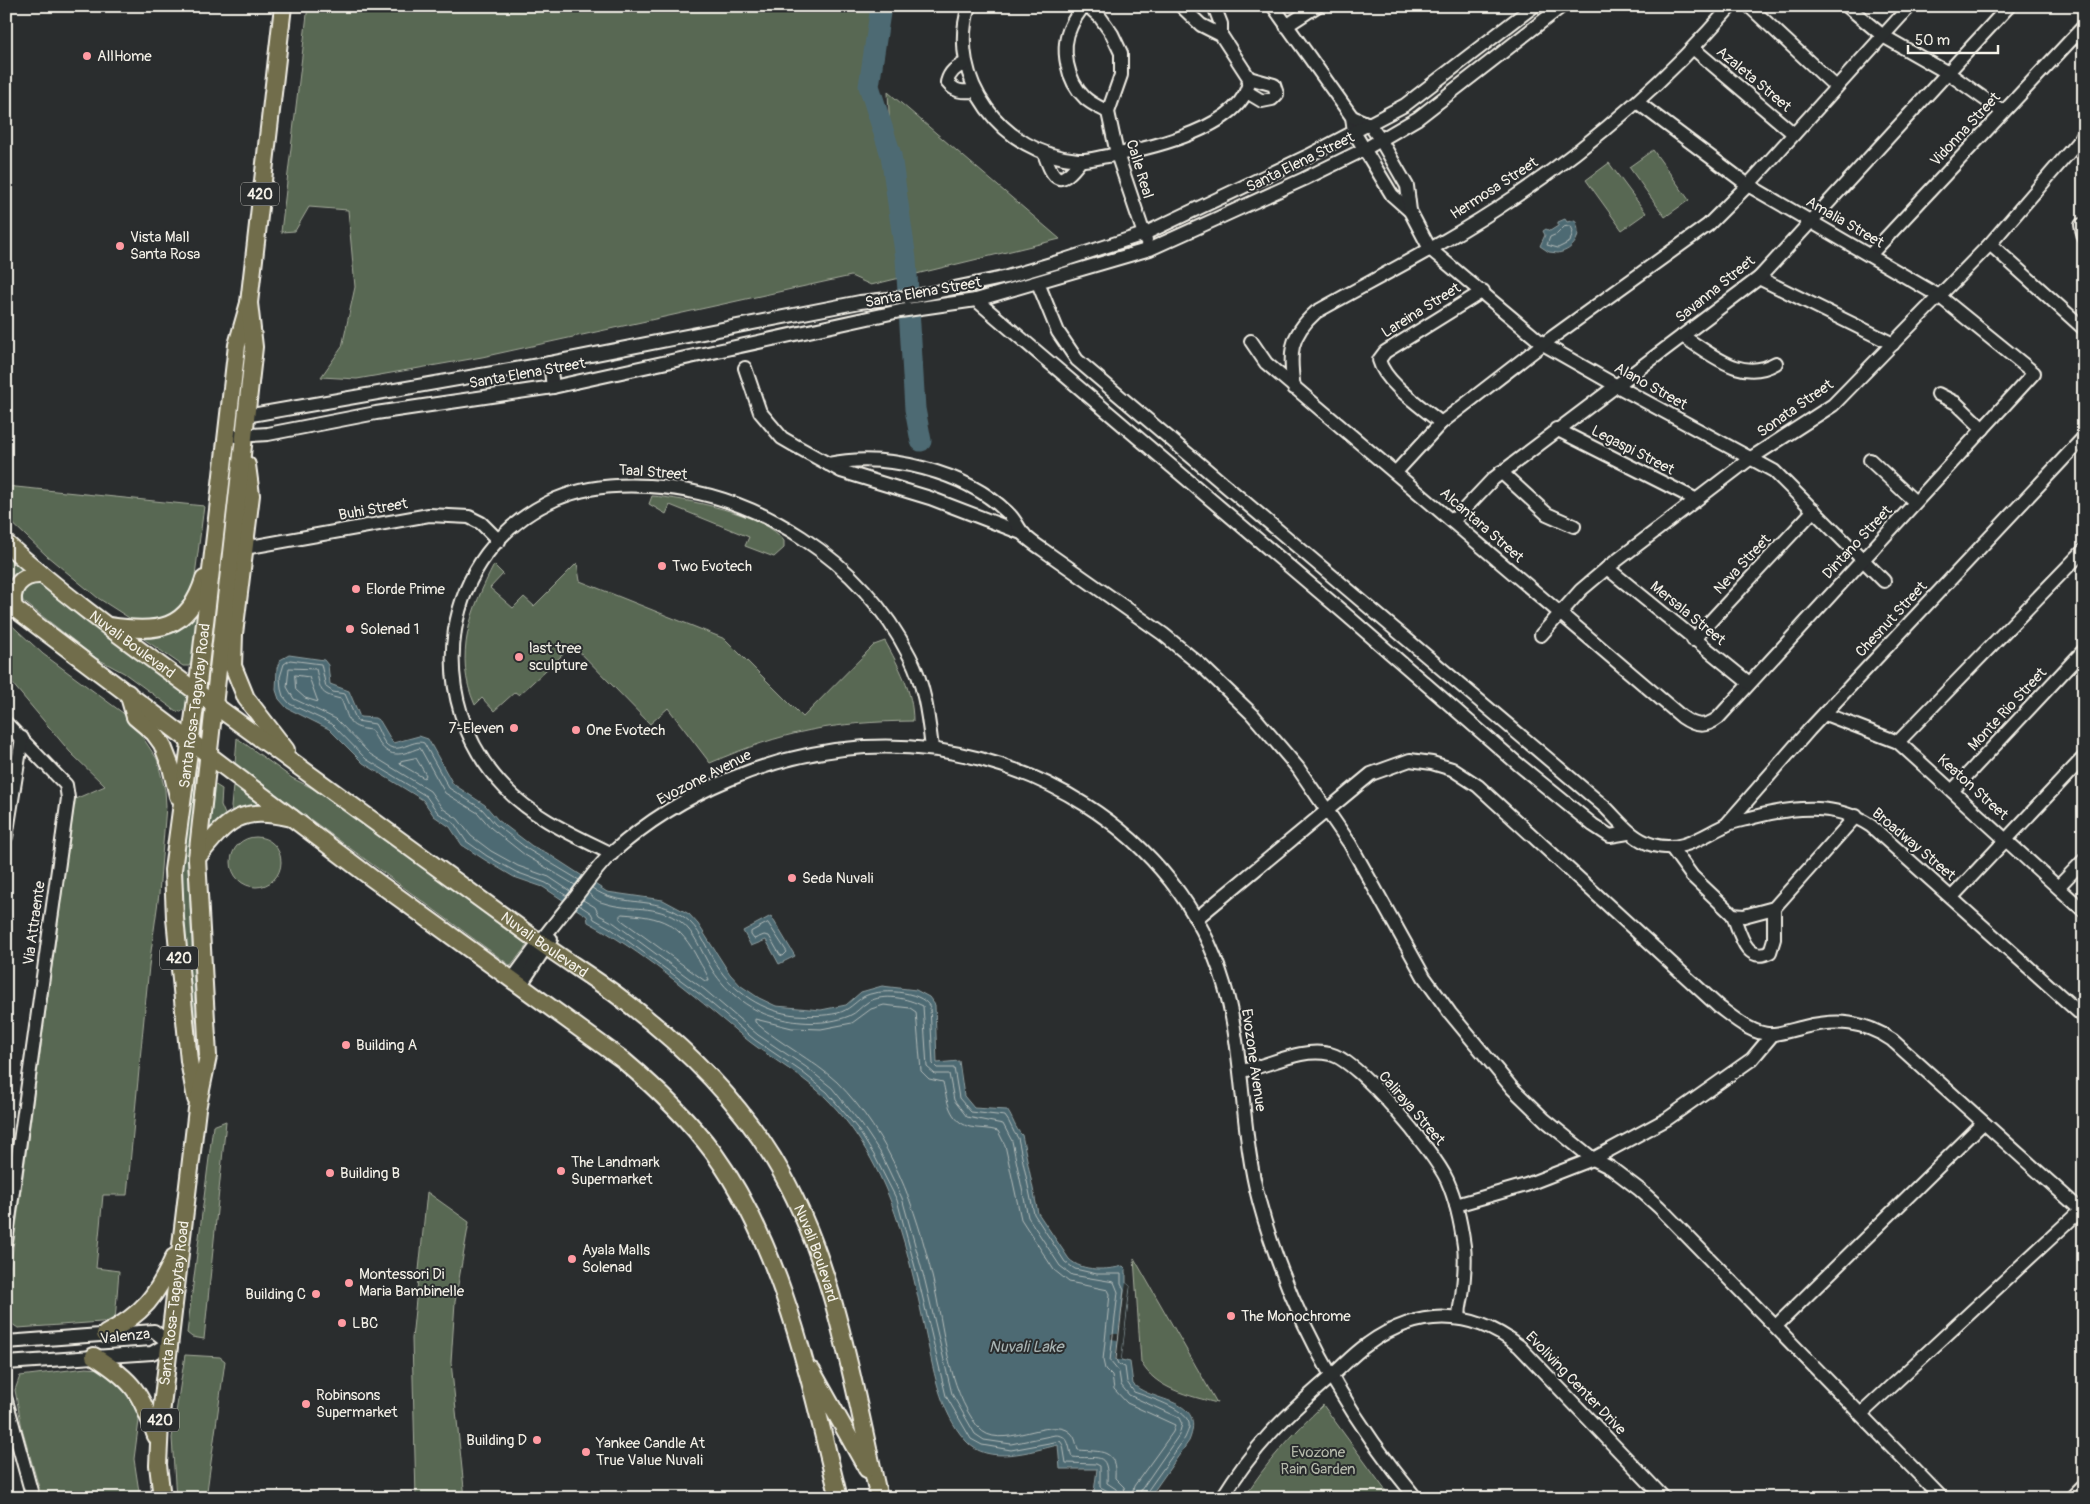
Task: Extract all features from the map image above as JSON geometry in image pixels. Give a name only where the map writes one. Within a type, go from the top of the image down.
[{"type":"main road","name":"Santa Rosa-Tagaytay Road","points":[[197,1109],[189,1061],[174,892],[174,856],[197,692],[237,345],[249,303],[283,6]]},
{"type":"main road","name":"Santa Rosa-Tagaytay Road","points":[[162,1498],[158,1473],[158,1442],[197,1109],[208,1056],[198,911],[197,858],[254,347],[249,303]]},
{"type":"main road","points":[[244,436],[251,495],[232,653],[236,677],[252,708],[302,768]]},
{"type":"main road","name":"Nuvali Boulevard","points":[[6,543],[41,575],[213,704],[543,945],[616,994],[693,1059],[716,1083],[773,1158],[798,1204],[827,1282],[839,1321],[878,1492]]},
{"type":"main road","points":[[108,626],[158,629],[178,621],[196,600],[214,544]]},
{"type":"main road","points":[[41,575],[31,575],[18,583],[10,605],[516,983],[623,1060],[658,1090],[712,1151],[731,1179],[762,1237],[779,1280],[799,1347],[839,1498]]},
{"type":"main road","points":[[223,621],[240,585]]},
{"type":"main road","points":[[128,694],[136,717],[154,732],[166,752],[181,808]]},
{"type":"main road","points":[[197,858],[220,830],[240,816],[269,814],[296,819]]},
{"type":"main road","points":[[105,1334],[132,1319],[150,1302],[166,1276],[182,1238]]},
{"type":"main road","points":[[799,1347],[878,1492]]},
{"type":"main road","points":[[94,1356],[123,1375],[134,1387],[145,1405],[158,1442]]},
{"type":"street","points":[[969,6],[964,35],[965,63],[974,91],[984,106],[1023,142],[1044,153],[1080,160],[1153,147],[1191,134],[1222,117],[1238,105],[1246,92],[1249,78],[1221,35],[1201,25],[1181,6]]},
{"type":"street","points":[[1084,6],[1070,26],[1065,55],[1071,78],[1085,98],[1108,112],[1121,75],[1121,53],[1112,34],[1100,17],[1088,6]]},
{"type":"street","points":[[1214,6],[1221,24],[1221,35]]},
{"type":"street","points":[[1273,6],[1352,117],[1354,132],[1392,195],[1410,212]]},
{"type":"street","points":[[1286,26],[1317,6]]},
{"type":"street","name":"Santa Elena Street","points":[[226,437],[268,434],[376,413],[553,387],[900,305],[918,295],[1007,277],[1144,234],[1308,156],[1405,105],[1534,6]]},
{"type":"street","name":"Santa Elena Street","points":[[246,416],[550,363],[860,302],[900,305],[920,309],[976,300],[1150,249],[1304,179],[1365,149],[1418,118],[1562,6]]},
{"type":"street","name":"Hermosa Street","points":[[1294,388],[1291,353],[1294,338],[1304,322],[1316,312],[1430,249],[1512,198],[1637,102],[1694,49],[1731,6]]},
{"type":"street","points":[[1749,6],[1836,87]]},
{"type":"street","points":[[1847,6],[1883,36],[1948,73],[2003,112]]},
{"type":"street","points":[[1396,472],[1441,424],[1543,344],[1708,225],[1748,185],[1910,6]]},
{"type":"street","name":"Savanna Street","points":[[1452,520],[1501,472],[1759,278],[1810,220],[2009,6]]},
{"type":"street","name":"Vidonna Street","points":[[1870,255],[2084,26]]},
{"type":"street","name":"Azaleta Street","points":[[1694,49],[1794,134]]},
{"type":"street","points":[[965,63],[955,68],[947,82],[953,89],[963,92],[974,91]]},
{"type":"street","points":[[1246,92],[1262,101],[1272,99],[1277,94],[1274,86],[1265,81],[1249,78]]},
{"type":"street","name":"Amalia Street","points":[[1637,102],[1748,185],[1939,296],[2034,373]]},
{"type":"street","name":"Calle Real","points":[[1108,112],[1117,154],[1150,249]]},
{"type":"street","points":[[1352,117],[1368,124],[1380,139],[1407,186],[1410,212]]},
{"type":"street","name":"Sonata Street","points":[[1541,636],[1581,590],[1607,568],[1751,458],[1833,405],[1990,244],[2084,135]]},
{"type":"street","points":[[1044,153],[1050,173],[1057,178],[1064,178],[1071,174],[1080,160]]},
{"type":"street","name":"Alano Street","points":[[1410,212],[1430,249],[1483,291],[1543,344],[1774,471],[1884,580]]},
{"type":"street","points":[[1990,244],[2082,326],[2084,325]]},
{"type":"street","points":[[1759,278],[1893,344]]},
{"type":"street","points":[[1038,282],[1058,332],[1077,360],[1224,486],[1364,600],[1606,808],[1628,833]]},
{"type":"street","name":"Lareina Street","points":[[1441,424],[1390,379],[1382,369],[1379,360],[1385,352],[1483,291]]},
{"type":"street","points":[[918,295],[920,309]]},
{"type":"street","points":[[976,300],[1593,826],[1610,836],[1628,833]]},
{"type":"street","points":[[1682,336],[1738,369],[1760,370],[1776,363]]},
{"type":"street","name":"Alcantara Street","points":[[1251,341],[1266,363],[1294,388],[1396,472],[1682,717],[1700,726]]},
{"type":"street","points":[[550,363],[553,387]]},
{"type":"street","points":[[745,368],[760,412],[782,438],[841,471],[930,498],[1024,534]]},
{"type":"street","name":"Dintano Street","points":[[1700,726],[1710,724],[1718,718],[2034,373]]},
{"type":"street","points":[[1938,394],[1956,403],[1983,429]]},
{"type":"street","name":"Legaspi Street","points":[[1556,429],[1695,499]]},
{"type":"street","name":"Chesnut Street","points":[[1726,825],[1825,714],[2084,437]]},
{"type":"street","points":[[828,464],[846,460],[890,461],[930,469],[969,486],[1008,512],[1024,534],[1063,564],[1163,634],[1203,667],[1252,714],[1274,739],[1327,810],[1350,844],[1424,977],[1450,1013],[1512,1088],[1546,1120],[1593,1159],[1611,1168],[1653,1202],[1942,1498]]},
{"type":"street","points":[[1870,460],[1915,502]]},
{"type":"street","points":[[1501,472],[1547,514],[1574,526]]},
{"type":"street","name":"Taal Street","points":[[612,854],[574,835],[521,802],[493,774],[466,729],[454,685],[454,628],[459,607],[480,565],[498,541],[515,524],[556,499],[576,491],[629,484],[680,488],[697,492],[750,509],[798,535],[828,556],[855,581],[891,624],[911,659],[925,694],[932,748]]},
{"type":"street","name":"Neva Street","points":[[1693,640],[1814,510]]},
{"type":"street","name":"Buhi Street","points":[[244,548],[429,515],[469,517],[481,524],[498,541]]},
{"type":"street","points":[[1898,742],[2084,550]]},
{"type":"street","name":"Mersala Street","points":[[1607,568],[1693,640],[1749,683]]},
{"type":"street","points":[[1348,617],[1364,600]]},
{"type":"street","name":"Monte Rio Street","points":[[1953,790],[2084,650]]},
{"type":"street","name":"Keaton Street","points":[[1825,714],[1898,742],[2084,911]]},
{"type":"street","name":"Via Attraente","points":[[6,723],[66,785],[68,798],[6,1241]]},
{"type":"street","points":[[6,837],[22,738]]},
{"type":"street","name":"Evozone Avenue","points":[[516,983],[565,910],[598,868],[612,854],[657,819],[712,788],[758,767],[797,756],[848,748],[908,745],[932,748],[1008,767],[1068,793],[1109,820],[1150,857],[1178,891],[1210,944],[1223,981],[1236,1036],[1250,1151],[1258,1198],[1280,1267],[1298,1312],[1330,1377],[1363,1430],[1416,1498]]},
{"type":"street","points":[[1952,898],[2084,757]]},
{"type":"street","points":[[1196,919],[1371,774],[1410,760],[1432,762],[1452,770],[1478,786],[1720,1007],[1750,1028],[1773,1034],[1823,1022],[1849,1022],[1874,1028],[1892,1040],[2082,1212],[1860,1414]]},
{"type":"street","name":"Broadway Street","points":[[1628,833],[1652,845],[1671,847],[1700,840],[1726,825],[1780,810],[1800,808],[1832,810],[1856,816],[1871,826],[2084,1017]]},
{"type":"street","points":[[1733,915],[1744,916],[1774,908],[1856,816]]},
{"type":"street","points":[[1671,847],[1692,876],[1733,915],[1749,952],[1755,956],[1770,952],[1774,939],[1774,908]]},
{"type":"street","points":[[2058,887],[2084,860]]},
{"type":"street","points":[[1456,1205],[1526,1185],[1593,1159],[1667,1119],[1752,1059],[1773,1034]]},
{"type":"street","name":"Caliraya Street","points":[[1241,1071],[1258,1068],[1299,1054],[1317,1052],[1343,1058],[1359,1072],[1419,1138],[1436,1160],[1456,1205],[1464,1247],[1460,1318]]},
{"type":"street","points":[[1776,1326],[1983,1123]]},
{"type":"street","name":"Evoliving Center Drive","points":[[1222,1498],[1244,1462],[1268,1434],[1366,1345],[1394,1328],[1438,1317],[1460,1318],[1491,1328],[1518,1346],[1664,1498]]},
{"type":"street","name":"Valenza","points":[[6,1342],[154,1331],[169,1343],[152,1353],[6,1363]]},
{"type":"street","points":[[6,1400],[9,1424],[33,1498]]},
{"type":"street","points":[[2071,1498],[2084,1485]]},
{"type":"green space","points":[[308,6],[880,6],[869,86],[891,152],[888,92],[1060,239],[871,285],[851,276],[482,357],[357,379],[321,377],[342,347],[355,287],[348,210],[309,207],[295,231],[281,232]]},
{"type":"green space","points":[[1653,150],[1689,200],[1665,217],[1629,167]]},
{"type":"green space","points":[[1609,163],[1646,213],[1622,230],[1586,180]]},
{"type":"green space","points":[[6,486],[204,506],[193,591],[176,617],[137,623],[98,598],[47,556],[6,517]]},
{"type":"green space","points":[[652,496],[703,504],[743,515],[775,531],[784,541],[784,548],[774,557],[745,546],[749,537],[670,505],[666,514],[649,504]]},
{"type":"green space","points":[[6,551],[26,570],[13,577],[7,590]]},
{"type":"green space","points":[[577,563],[580,581],[725,639],[803,717],[874,645],[885,641],[908,689],[913,721],[858,723],[809,730],[762,743],[710,763],[668,708],[650,724],[573,645],[519,695],[515,692],[494,711],[482,698],[475,705],[465,669],[465,651],[472,616],[494,565],[503,574],[490,588],[513,608],[524,597],[534,606]]},
{"type":"green space","points":[[38,581],[181,690],[187,697],[185,709],[181,712],[176,711],[124,673],[96,658],[23,601],[21,591],[23,587]]},
{"type":"green space","points":[[199,607],[192,661],[189,666],[183,666],[138,635]]},
{"type":"green space","points":[[6,620],[43,654],[123,713],[137,729],[157,759],[165,790],[166,806],[159,894],[149,966],[127,1195],[103,1195],[96,1268],[119,1271],[115,1321],[18,1328],[6,1320],[6,1299],[75,799],[105,786],[70,752],[6,676]]},
{"type":"green space","points":[[237,738],[292,778],[318,791],[527,945],[511,966],[235,764]]},
{"type":"green space","points":[[195,769],[197,771],[188,864],[198,1069],[182,904],[181,863],[192,771]]},
{"type":"green space","points":[[214,784],[222,789],[221,805],[227,819],[208,835]]},
{"type":"green space","points":[[233,786],[267,811],[233,815],[231,807]]},
{"type":"green space","points":[[256,837],[265,839],[276,848],[281,862],[279,871],[270,882],[256,887],[247,885],[236,876],[231,862],[233,853],[242,842]]},
{"type":"green space","points":[[226,1121],[204,1339],[192,1337],[187,1333],[213,1126]]},
{"type":"green space","points":[[427,1192],[469,1222],[455,1302],[451,1362],[465,1498],[416,1498],[412,1339]]},
{"type":"green space","points":[[1134,1258],[1217,1403],[1185,1394],[1164,1385],[1147,1371],[1141,1362]]},
{"type":"green space","points":[[185,1355],[220,1357],[225,1361],[206,1498],[176,1498],[172,1438]]},
{"type":"green space","points":[[86,1368],[102,1369],[131,1391],[140,1413],[134,1459],[140,1498],[42,1498],[22,1428],[15,1390],[20,1376]]},
{"type":"green space","name":"Evozone Rain Garden","points":[[1323,1405],[1391,1498],[1244,1498],[1261,1472],[1280,1449]]},
{"type":"water","points":[[1565,219],[1567,222],[1575,220],[1577,226],[1577,237],[1573,245],[1569,249],[1558,253],[1549,252],[1540,246],[1545,235],[1543,231],[1546,229],[1550,231],[1558,226],[1558,222]]},
{"type":"water","name":"Nuvali Lake","points":[[289,655],[324,660],[328,665],[330,684],[349,691],[360,717],[375,718],[380,721],[393,743],[419,736],[428,739],[453,784],[485,805],[498,820],[532,846],[547,853],[607,892],[663,900],[689,914],[698,924],[730,974],[741,986],[759,998],[776,1006],[821,1010],[846,1005],[861,992],[882,986],[916,990],[929,997],[935,1005],[937,1063],[959,1061],[964,1096],[974,1108],[1007,1110],[1022,1135],[1038,1213],[1069,1259],[1088,1268],[1103,1269],[1123,1266],[1126,1269],[1126,1283],[1130,1286],[1121,1360],[1130,1362],[1133,1384],[1142,1390],[1176,1404],[1185,1409],[1191,1416],[1193,1427],[1189,1441],[1149,1498],[1116,1498],[1094,1492],[1097,1469],[1060,1469],[1058,1445],[1023,1453],[998,1455],[975,1449],[966,1441],[949,1416],[938,1388],[908,1256],[888,1195],[861,1142],[837,1110],[814,1087],[750,1042],[647,960],[608,933],[588,922],[587,916],[543,887],[514,877],[462,845],[450,827],[434,816],[423,800],[363,763],[329,729],[287,708],[279,699],[276,690],[277,668],[280,660]]},
{"type":"water","points":[[771,916],[795,956],[779,964],[766,940],[751,946],[743,931]]},
{"type":"pier","points":[[1126,1283],[1130,1286],[1121,1360],[1118,1360],[1115,1359],[1118,1340],[1111,1339],[1111,1334],[1118,1334]]},
{"type":"waterway","points":[[881,6],[869,86],[891,155],[906,259],[915,409],[921,441]]},
{"type":"place","name":"AllHome","points":[[87,56]]},
{"type":"place","name":"Vista Mall Santa Rosa","points":[[120,246]]},
{"type":"place","name":"Two Evotech","points":[[662,566]]},
{"type":"place","name":"Elorde Prime","points":[[356,589]]},
{"type":"place","name":"Solenad 1","points":[[350,629]]},
{"type":"place","name":"last tree sculpture","points":[[519,657]]},
{"type":"place","name":"7-Eleven","points":[[514,728]]},
{"type":"place","name":"One Evotech","points":[[576,730]]},
{"type":"place","name":"Seda Nuvali","points":[[792,878]]},
{"type":"place","name":"Building A","points":[[346,1045]]},
{"type":"place","name":"The Landmark Supermarket","points":[[561,1171]]},
{"type":"place","name":"Building B","points":[[330,1173]]},
{"type":"place","name":"Ayala Malls Solenad","points":[[572,1259]]},
{"type":"place","name":"Montessori Di Maria Bambinelle","points":[[349,1283]]},
{"type":"place","name":"Building C","points":[[316,1294]]},
{"type":"place","name":"The Monochrome","points":[[1231,1316]]},
{"type":"place","name":"LBC","points":[[342,1323]]},
{"type":"place","name":"Robinsons Supermarket","points":[[306,1404]]},
{"type":"place","name":"Building D","points":[[537,1440]]},
{"type":"place","name":"Yankee Candle At True Value Nuvali","points":[[586,1452]]}]
